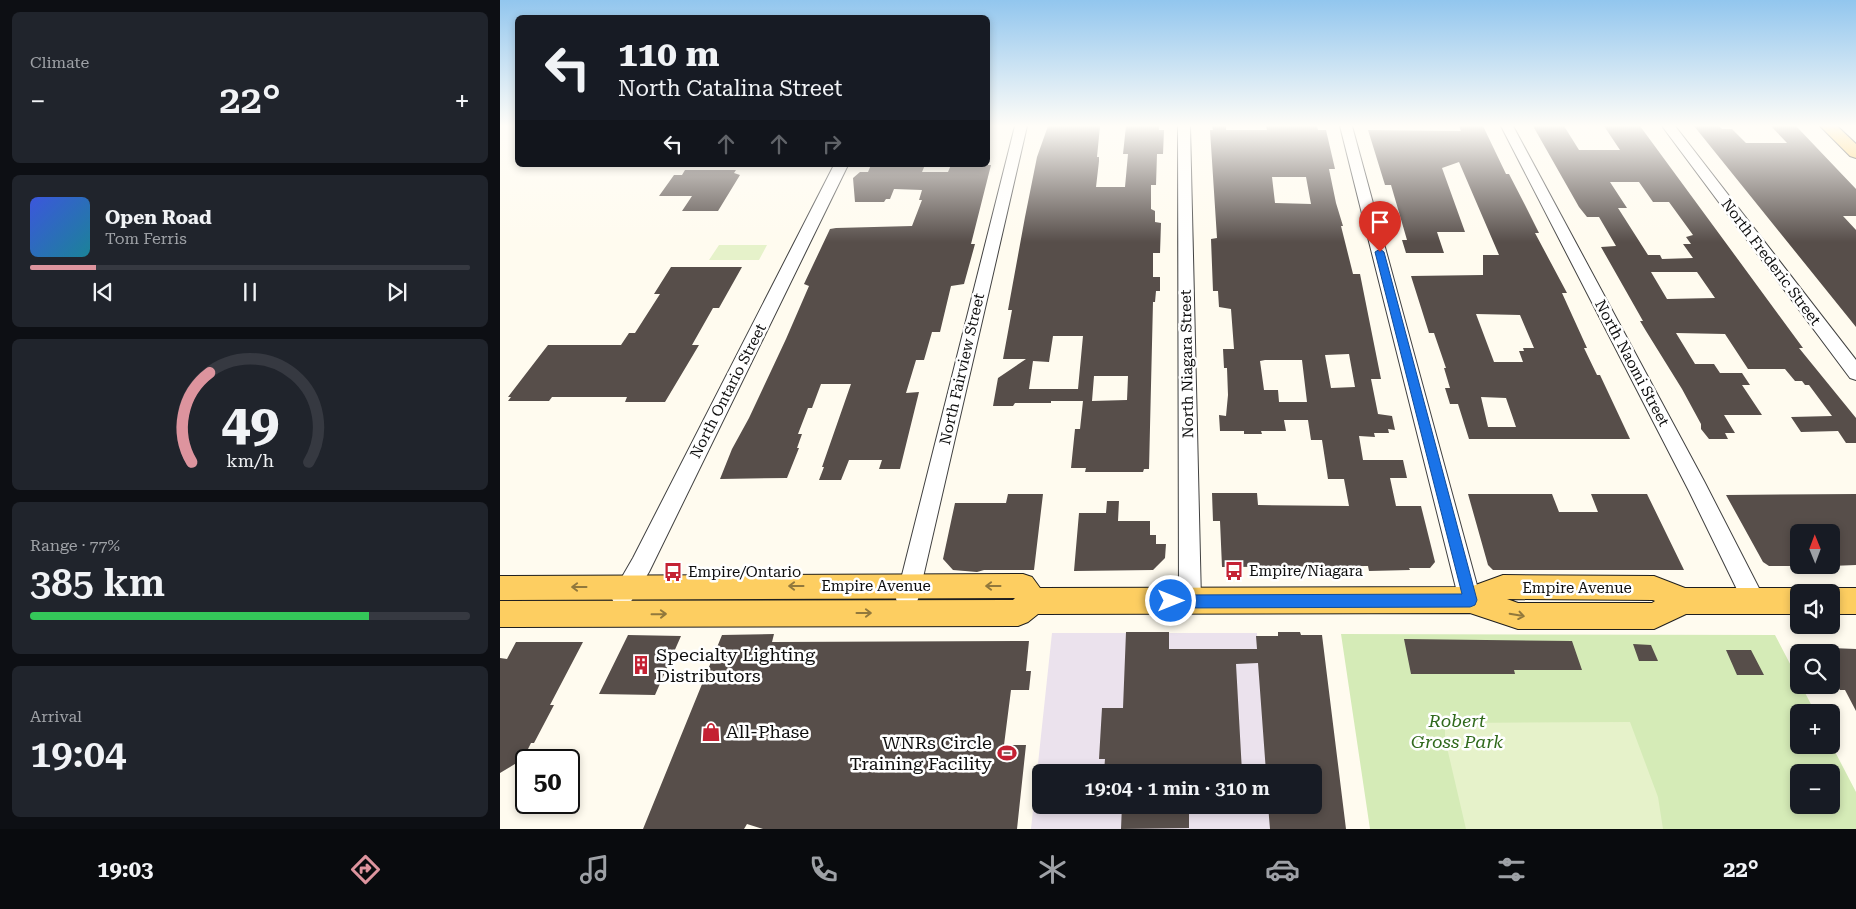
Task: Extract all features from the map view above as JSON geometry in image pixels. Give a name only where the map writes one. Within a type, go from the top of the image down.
[{"type":"main road","name":"Empire Avenue","points":[[500,588],[1023,586],[1033,602]]},
{"type":"main road","name":"Empire Avenue","points":[[500,614],[1018,613],[1033,602],[1470,600],[1518,616],[1654,616],[1684,601],[1790,601]]},
{"type":"main road","points":[[1840,601],[1856,602]]},
{"type":"street","name":"North Fairview Street","points":[[903,613],[1013,165]]},
{"type":"street","name":"North Niagara Street","points":[[1184,165],[1190,601]]},
{"type":"street","points":[[1356,165],[1470,600]]},
{"type":"street","name":"North Naomi Street","points":[[1527,165],[1697,487],[1754,601]]},
{"type":"street","name":"North Frederic Street","points":[[1697,165],[1856,373]]},
{"type":"street","name":"North Ontario Street","points":[[611,614],[641,566],[840,167]]},
{"type":"shaded area","points":[[1052,633],[1257,633],[1266,764],[1038,764]]},
{"type":"shaded area","points":[[1033,814],[1270,814],[1271,829],[1031,829]]},
{"type":"green space","points":[[719,245],[767,245],[759,260],[709,260]]},
{"type":"green space","name":"Robert Gross Park","points":[[1341,634],[1775,635],[1790,664],[1790,694],[1806,694],[1811,704],[1790,704],[1790,754],[1836,754],[1856,792],[1856,829],[1370,829]]},
{"type":"green space","points":[[1630,722],[1658,797],[1663,829],[1466,829],[1445,739],[1445,727],[1456,723]]},
{"type":"building","points":[[991,165],[971,244],[975,244],[964,284],[951,286],[940,332],[932,332],[924,360],[916,360],[906,393],[919,392],[900,469],[879,469],[882,460],[849,460],[841,480],[819,480],[851,384],[821,384],[812,408],[808,408],[798,434],[802,434],[797,448],[799,448],[787,478],[720,479],[732,449],[749,418],[786,339],[809,286],[804,284],[830,229],[912,226],[922,200],[919,200],[922,190],[894,189],[890,199],[886,199],[884,202],[855,202],[853,178],[860,172],[868,172],[870,167],[924,167],[922,172],[948,172],[950,167],[990,167]]},
{"type":"building","points":[[1035,165],[1099,165],[1096,187],[1125,187],[1127,165],[1157,165],[1156,185],[1151,185],[1151,209],[1155,211],[1155,222],[1161,223],[1160,253],[1153,253],[1153,277],[1160,277],[1160,291],[1156,291],[1155,302],[1153,302],[1149,469],[1144,469],[1143,472],[1085,472],[1086,468],[1071,468],[1075,429],[1080,429],[1083,401],[1015,403],[1013,406],[993,406],[998,378],[1026,359],[1003,359],[1012,310],[1008,310]],"holes":[[[1053,336],[1083,336],[1078,389],[1029,389],[1033,361],[1049,362]],[[1094,376],[1128,376],[1127,400],[1092,401]]]},
{"type":"building","points":[[1212,165],[1334,165],[1335,169],[1329,169],[1343,226],[1341,226],[1353,274],[1360,274],[1381,379],[1371,379],[1378,414],[1392,416],[1395,430],[1388,429],[1389,433],[1374,433],[1375,437],[1359,436],[1363,460],[1403,460],[1407,478],[1390,478],[1396,506],[1421,506],[1435,562],[1430,568],[1369,571],[1368,566],[1222,567],[1220,521],[1213,521],[1212,493],[1257,493],[1258,505],[1349,506],[1344,479],[1328,479],[1322,440],[1311,440],[1308,420],[1284,420],[1286,431],[1261,431],[1262,434],[1244,434],[1244,431],[1220,431],[1219,415],[1226,416],[1228,395],[1227,368],[1224,368],[1223,349],[1234,349],[1231,309],[1219,307],[1218,291],[1213,291],[1211,239],[1217,238]],"holes":[[[1272,177],[1306,177],[1311,204],[1275,203]],[[1349,354],[1355,387],[1331,388],[1325,355]],[[1302,360],[1307,402],[1279,402],[1278,390],[1264,390],[1260,361]]]},
{"type":"building","points":[[1379,165],[1451,165],[1442,168],[1465,232],[1437,232],[1444,253],[1406,253],[1402,240],[1407,240],[1391,185],[1385,185]]},
{"type":"building","points":[[1460,165],[1502,165],[1506,174],[1509,174],[1539,233],[1535,233],[1567,293],[1562,293],[1587,348],[1584,348],[1597,375],[1600,375],[1630,439],[1469,439],[1458,404],[1450,404],[1445,388],[1450,388],[1444,368],[1446,368],[1434,333],[1429,333],[1411,276],[1483,275],[1483,255],[1499,255]],"holes":[[[1476,314],[1520,315],[1534,348],[1523,348],[1524,351],[1519,351],[1523,362],[1494,362]],[[1481,397],[1506,398],[1516,427],[1488,427]]]},
{"type":"building","points":[[1555,165],[1668,165],[1803,348],[1799,348],[1856,418],[1856,443],[1846,443],[1838,431],[1801,432],[1791,417],[1832,416],[1809,385],[1805,385],[1802,381],[1795,381],[1785,369],[1748,369],[1725,334],[1676,333],[1695,364],[1714,364],[1720,373],[1742,373],[1750,385],[1742,385],[1762,415],[1724,415],[1735,433],[1725,433],[1728,439],[1709,439],[1701,429],[1701,424],[1682,389],[1640,321],[1643,321],[1601,247],[1616,246],[1599,217],[1587,217],[1579,207]],"holes":[[[1610,182],[1639,182],[1653,202],[1669,202],[1693,235],[1686,237],[1691,244],[1683,244],[1693,258],[1662,259],[1660,255],[1648,255],[1618,208],[1627,208]],[[1651,272],[1697,272],[1715,298],[1667,299]]]},
{"type":"building","points":[[1725,165],[1833,165],[1856,189],[1856,216],[1843,216],[1856,230],[1856,327]]},
{"type":"building","points":[[685,170],[736,170],[734,173],[740,175],[718,211],[682,211],[692,196],[659,196],[674,175],[682,175]]},
{"type":"building","points":[[671,267],[742,267],[719,308],[713,308],[692,345],[699,345],[665,402],[625,402],[627,397],[552,397],[549,401],[508,401],[511,397],[508,397],[548,345],[621,345],[629,333],[635,333],[660,294],[654,294]]},
{"type":"building","points":[[1008,494],[1043,494],[1034,570],[984,570],[977,572],[953,570],[943,559],[955,503],[1006,503]]},
{"type":"building","points":[[1468,494],[1552,494],[1559,512],[1598,512],[1591,494],[1647,494],[1684,570],[1493,570],[1488,565]]},
{"type":"building","points":[[1856,494],[1856,565],[1840,566],[1840,524],[1790,524],[1790,566],[1769,566],[1763,562],[1726,495]]},
{"type":"building","points":[[1107,501],[1119,501],[1118,521],[1150,521],[1150,535],[1156,535],[1156,544],[1166,544],[1165,558],[1153,570],[1074,571],[1079,513],[1106,513]]},
{"type":"building","points":[[1126,632],[1169,632],[1169,649],[1257,649],[1256,636],[1278,636],[1278,632],[1322,635],[1346,829],[1270,829],[1269,814],[1322,814],[1322,764],[1265,764],[1258,663],[1236,664],[1242,764],[1105,764],[1105,759],[1099,759],[1102,708],[1123,708]]},
{"type":"building","points":[[774,634],[772,642],[1029,641],[1026,671],[1031,671],[1029,690],[1011,690],[1004,745],[1026,745],[1017,829],[763,829],[747,824],[744,829],[643,829],[722,635]]},
{"type":"building","name":"Specialty Lighting Distributors","points":[[628,635],[681,636],[655,695],[599,694]]},
{"type":"building","points":[[1404,639],[1572,641],[1582,670],[1514,670],[1515,674],[1411,674]]},
{"type":"building","points":[[516,642],[583,642],[550,705],[554,705],[534,743],[531,743],[528,749],[515,749],[515,764],[500,773],[500,658],[507,659]]},
{"type":"building","points":[[1633,644],[1651,645],[1658,661],[1639,661]]},
{"type":"building","points":[[1840,648],[1856,649],[1856,711],[1845,690],[1840,690]]},
{"type":"building","points":[[1726,650],[1751,650],[1764,675],[1737,675]]},
{"type":"building","points":[[1122,814],[1189,814],[1189,828],[1121,829]]},
{"type":"place","name":"Empire/Niagara","points":[[1234,571]]},
{"type":"place","name":"Empire/Ontario","points":[[673,572]]},
{"type":"place","name":"Specialty Lighting Distributors","points":[[641,665]]},
{"type":"place","name":"All-Phase","points":[[711,732]]},
{"type":"place","name":"WNRs Circle Training Facility","points":[[1007,753]]},
{"type":"route","points":[[1171,601],[1470,600],[1380,252]]}]
